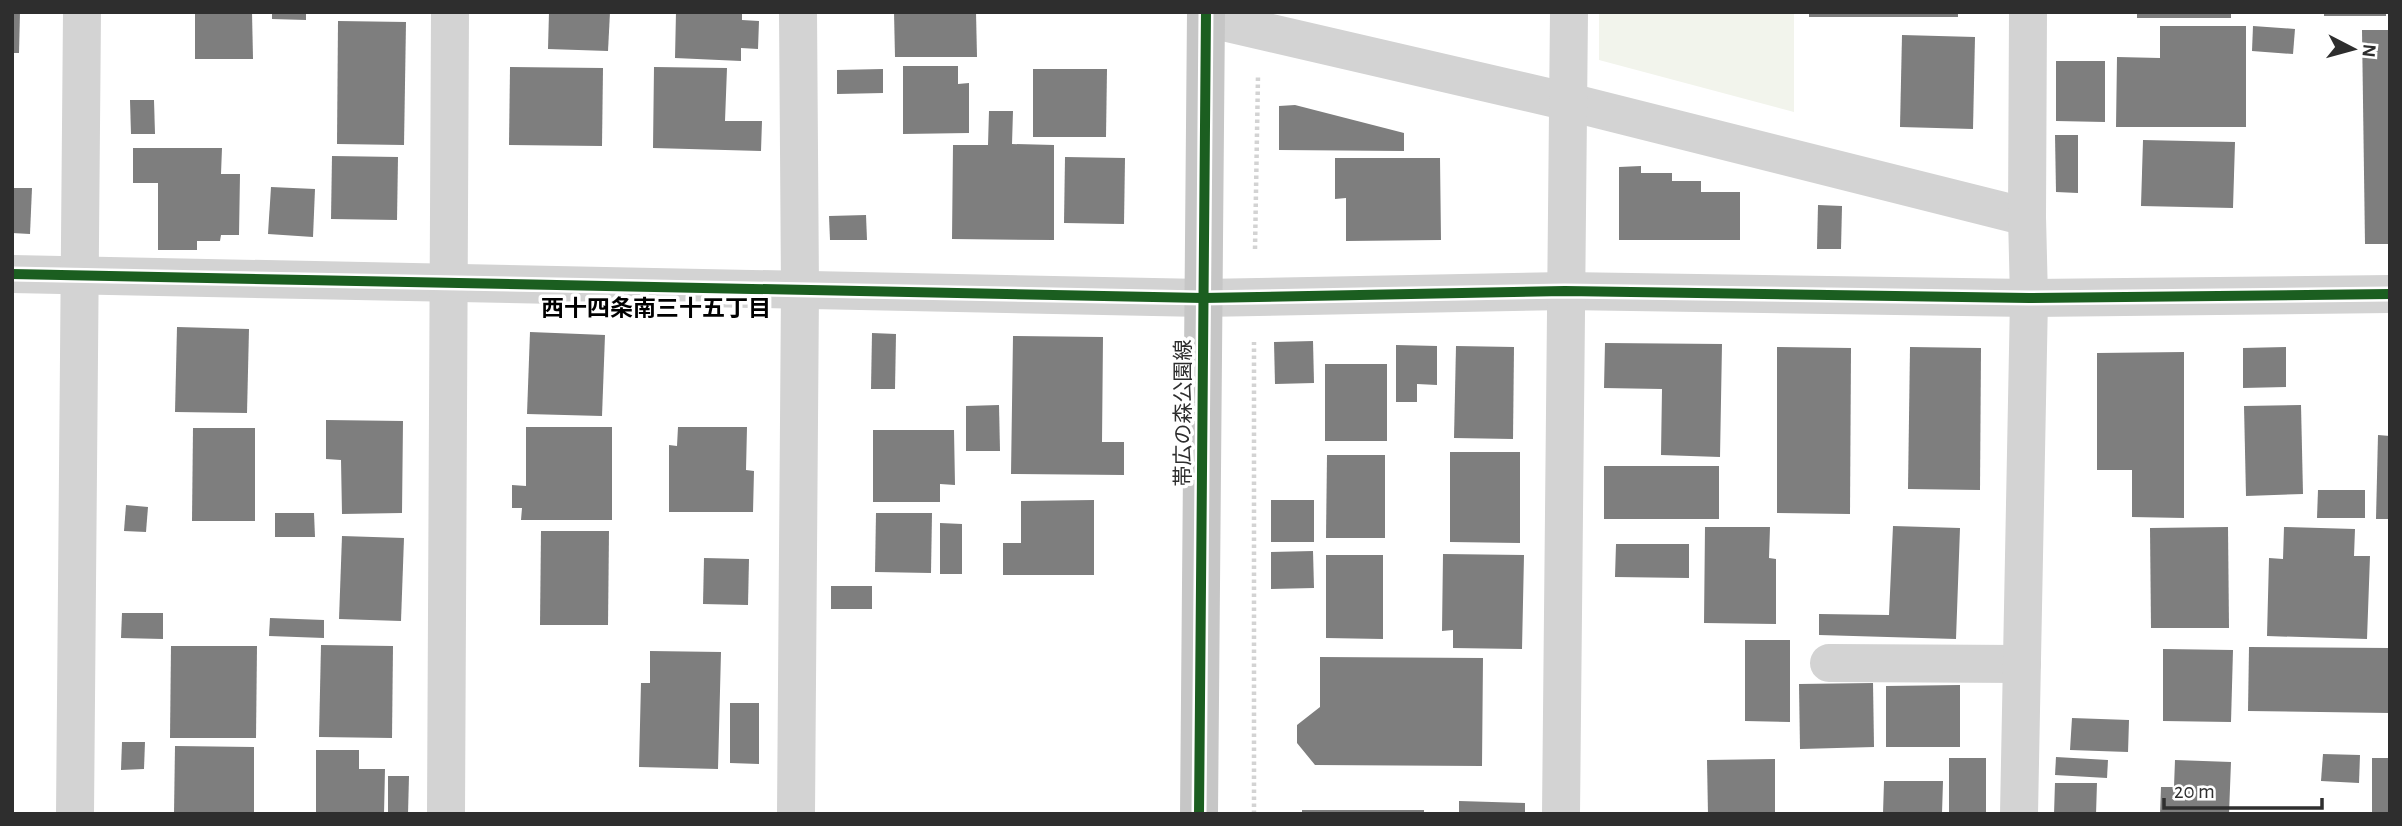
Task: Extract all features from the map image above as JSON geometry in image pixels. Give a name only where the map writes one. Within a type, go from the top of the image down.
[{"type":"main road","name":"帯広の森公園線","points":[[1199,814],[1206,15]]},
{"type":"street","points":[[75,814],[82,12]]},
{"type":"street","points":[[446,814],[450,12]]},
{"type":"street","points":[[796,814],[799,12]]},
{"type":"street","points":[[1561,814],[1569,12]]},
{"type":"street","points":[[2019,814],[2029,298],[2028,12]]},
{"type":"street","points":[[1206,15],[1259,30],[1569,102],[2027,217]]},
{"type":"street","points":[[12,274],[1203,298],[1565,291],[2029,298],[2390,294]]},
{"type":"street","points":[[1829,663],[2022,664]]},
{"type":"path","points":[[1254,814],[1255,297],[1259,30]]},
{"type":"shaded area","points":[[1599,12],[1794,12],[1794,112],[1599,60]]},
{"type":"building","points":[[12,12],[20,12],[19,53],[12,53]]},
{"type":"building","points":[[195,12],[252,12],[253,59],[195,59]]},
{"type":"building","points":[[272,12],[306,12],[306,20],[272,19]]},
{"type":"building","points":[[549,12],[610,12],[608,51],[548,49]]},
{"type":"building","points":[[676,12],[742,12],[742,20],[759,21],[758,49],[741,48],[741,61],[675,58]]},
{"type":"building","points":[[894,12],[976,12],[977,57],[895,57]]},
{"type":"building","points":[[1809,12],[1958,12],[1958,17],[1809,17]]},
{"type":"building","points":[[2137,12],[2231,12],[2231,18],[2137,18]]},
{"type":"building","points":[[2324,12],[2386,12],[2386,16],[2324,16]]},
{"type":"building","points":[[338,21],[406,22],[404,145],[337,144]]},
{"type":"building","points":[[2160,26],[2246,26],[2246,127],[2116,127],[2117,57],[2160,58]]},
{"type":"building","points":[[2253,26],[2295,29],[2293,54],[2252,51]]},
{"type":"building","points":[[2362,30],[2390,30],[2390,244],[2365,244]]},
{"type":"building","points":[[1902,35],[1975,37],[1973,129],[1900,127]]},
{"type":"building","points":[[2056,61],[2105,61],[2105,122],[2056,121]]},
{"type":"building","points":[[903,66],[958,66],[958,84],[969,83],[969,133],[903,134]]},
{"type":"building","points":[[510,67],[603,68],[602,146],[509,145]]},
{"type":"building","points":[[654,67],[727,68],[725,121],[762,121],[761,151],[653,148]]},
{"type":"building","points":[[883,69],[883,93],[837,94],[837,70]]},
{"type":"building","points":[[1033,69],[1107,69],[1106,137],[1033,137]]},
{"type":"building","points":[[130,100],[154,100],[155,134],[131,134]]},
{"type":"building","points":[[1295,105],[1404,133],[1404,151],[1279,150],[1279,106]]},
{"type":"building","points":[[989,111],[1013,111],[1012,144],[1054,145],[1054,240],[952,239],[953,145],[988,145]]},
{"type":"building","points":[[2055,135],[2078,135],[2078,193],[2056,192]]},
{"type":"building","points":[[2143,140],[2235,142],[2233,208],[2141,206]]},
{"type":"building","points":[[133,148],[222,148],[221,174],[240,174],[239,235],[221,235],[220,241],[197,241],[197,250],[158,250],[158,183],[133,183]]},
{"type":"building","points":[[332,156],[398,157],[397,220],[331,219]]},
{"type":"building","points":[[1065,157],[1125,158],[1124,224],[1064,223]]},
{"type":"building","points":[[1335,158],[1440,158],[1441,240],[1346,241],[1346,198],[1335,199]]},
{"type":"building","points":[[1641,166],[1641,173],[1672,173],[1672,181],[1701,181],[1701,192],[1740,192],[1740,240],[1619,240],[1619,167]]},
{"type":"building","points":[[271,187],[315,189],[313,237],[268,234]]},
{"type":"building","points":[[12,188],[32,188],[30,234],[12,233]]},
{"type":"building","points":[[1818,205],[1842,206],[1841,249],[1817,249]]},
{"type":"building","points":[[866,215],[867,240],[830,240],[829,216]]},
{"type":"building","points":[[177,327],[249,329],[247,413],[175,412]]},
{"type":"building","points":[[530,332],[605,335],[602,416],[527,414]]},
{"type":"building","points":[[872,333],[896,334],[895,389],[871,389]]},
{"type":"building","points":[[1013,336],[1103,337],[1102,442],[1124,442],[1124,475],[1011,474]]},
{"type":"building","points":[[1313,341],[1314,383],[1275,384],[1274,342]]},
{"type":"building","points":[[1605,343],[1722,344],[1720,457],[1661,455],[1662,389],[1604,388]]},
{"type":"building","points":[[1396,345],[1437,346],[1437,385],[1417,384],[1417,402],[1396,402]]},
{"type":"building","points":[[1456,346],[1514,347],[1513,439],[1454,438]]},
{"type":"building","points":[[1777,347],[1851,348],[1850,514],[1777,513]]},
{"type":"building","points":[[1910,347],[1981,348],[1980,490],[1908,489]]},
{"type":"building","points":[[2286,347],[2286,387],[2243,388],[2243,348]]},
{"type":"building","points":[[2184,352],[2184,518],[2132,517],[2132,470],[2097,470],[2097,353]]},
{"type":"building","points":[[1325,364],[1387,364],[1387,441],[1325,441]]},
{"type":"building","points":[[999,405],[1000,451],[966,451],[966,406]]},
{"type":"building","points":[[2301,405],[2303,494],[2246,496],[2244,406]]},
{"type":"building","points":[[326,420],[403,421],[402,513],[342,514],[341,460],[326,459]]},
{"type":"building","points":[[526,427],[612,427],[612,520],[521,520],[522,508],[512,508],[512,485],[526,486]]},
{"type":"building","points":[[678,427],[747,427],[746,470],[754,471],[753,512],[669,512],[669,445],[677,446]]},
{"type":"building","points":[[193,428],[255,428],[255,521],[192,521]]},
{"type":"building","points":[[873,430],[954,430],[955,485],[940,484],[940,502],[873,502]]},
{"type":"building","points":[[2378,435],[2390,436],[2390,519],[2376,519]]},
{"type":"building","points":[[1450,452],[1520,452],[1520,543],[1450,542]]},
{"type":"building","points":[[1327,455],[1385,455],[1385,538],[1326,538]]},
{"type":"building","points":[[1604,466],[1719,466],[1719,519],[1604,519]]},
{"type":"building","points":[[2318,490],[2365,490],[2365,518],[2317,518]]},
{"type":"building","points":[[1094,500],[1094,575],[1003,575],[1003,543],[1021,543],[1021,501]]},
{"type":"building","points":[[1271,500],[1314,500],[1314,542],[1271,542]]},
{"type":"building","points":[[126,505],[148,507],[146,532],[124,531]]},
{"type":"building","points":[[275,513],[314,513],[315,537],[275,537]]},
{"type":"building","points":[[876,513],[932,513],[931,573],[875,572]]},
{"type":"building","points":[[940,523],[962,524],[962,574],[940,574]]},
{"type":"building","points":[[1893,526],[1960,528],[1956,639],[1819,635],[1819,614],[1889,615]]},
{"type":"building","points":[[1705,527],[1770,527],[1769,558],[1776,559],[1776,624],[1704,623]]},
{"type":"building","points":[[2228,527],[2229,628],[2151,628],[2150,528]]},
{"type":"building","points":[[2284,527],[2355,529],[2354,556],[2370,556],[2367,639],[2267,636],[2269,558],[2283,559]]},
{"type":"building","points":[[541,531],[609,531],[608,625],[540,625]]},
{"type":"building","points":[[342,536],[404,538],[401,621],[339,619]]},
{"type":"building","points":[[1616,544],[1689,544],[1689,578],[1615,577]]},
{"type":"building","points":[[1313,551],[1314,588],[1271,589],[1271,552]]},
{"type":"building","points":[[1443,554],[1524,555],[1522,649],[1453,648],[1453,630],[1442,631]]},
{"type":"building","points":[[1326,555],[1383,555],[1383,639],[1326,638]]},
{"type":"building","points":[[704,558],[749,559],[748,605],[703,604]]},
{"type":"building","points":[[831,586],[872,586],[872,609],[831,609]]},
{"type":"building","points":[[122,613],[163,613],[163,639],[121,638]]},
{"type":"building","points":[[270,618],[324,620],[324,638],[269,636]]},
{"type":"building","points":[[1745,640],[1790,640],[1790,722],[1745,721]]},
{"type":"building","points":[[321,645],[393,646],[392,738],[319,737]]},
{"type":"building","points":[[171,646],[257,646],[256,738],[170,738]]},
{"type":"building","points":[[2249,647],[2390,648],[2390,713],[2248,711]]},
{"type":"building","points":[[2163,649],[2233,650],[2231,722],[2163,721]]},
{"type":"building","points":[[650,651],[721,652],[718,769],[639,767],[641,683],[650,683]]},
{"type":"building","points":[[1320,657],[1483,658],[1482,766],[1315,765],[1297,743],[1297,725],[1320,707]]},
{"type":"building","points":[[1873,683],[1874,747],[1800,749],[1799,684]]},
{"type":"building","points":[[1960,685],[1960,747],[1886,747],[1886,686]]},
{"type":"building","points":[[730,703],[759,703],[759,764],[730,763]]},
{"type":"building","points":[[2072,718],[2129,720],[2128,752],[2070,750]]},
{"type":"building","points":[[122,742],[145,742],[144,769],[121,770]]},
{"type":"building","points":[[175,746],[254,747],[254,814],[174,814]]},
{"type":"building","points":[[316,750],[359,750],[359,769],[385,769],[384,814],[316,814]]},
{"type":"building","points":[[2323,754],[2360,755],[2359,783],[2321,781]]},
{"type":"building","points":[[2056,757],[2108,760],[2107,778],[2055,775]]},
{"type":"building","points":[[1949,758],[1986,758],[1986,814],[1949,814]]},
{"type":"building","points":[[2372,758],[2390,758],[2390,814],[2372,814]]},
{"type":"building","points":[[1775,759],[1775,814],[1708,814],[1707,760]]},
{"type":"building","points":[[2175,760],[2231,762],[2229,814],[2160,814],[2161,787],[2174,787]]},
{"type":"building","points":[[388,776],[409,776],[408,814],[388,814]]},
{"type":"building","points":[[1884,781],[1943,781],[1942,814],[1883,814]]},
{"type":"building","points":[[2055,783],[2097,783],[2096,814],[2054,814]]},
{"type":"building","points":[[1459,801],[1525,803],[1525,814],[1459,814]]},
{"type":"building","points":[[1302,810],[1424,810],[1424,814],[1302,814]]},
{"type":"cycle path","points":[[1199,814],[1206,12]]},
{"type":"cycle path","points":[[12,274],[1203,298],[1565,291],[2029,298],[2390,294]]},
{"type":"district","name":"西十四条南三十五丁目","points":[[656,308]]}]
